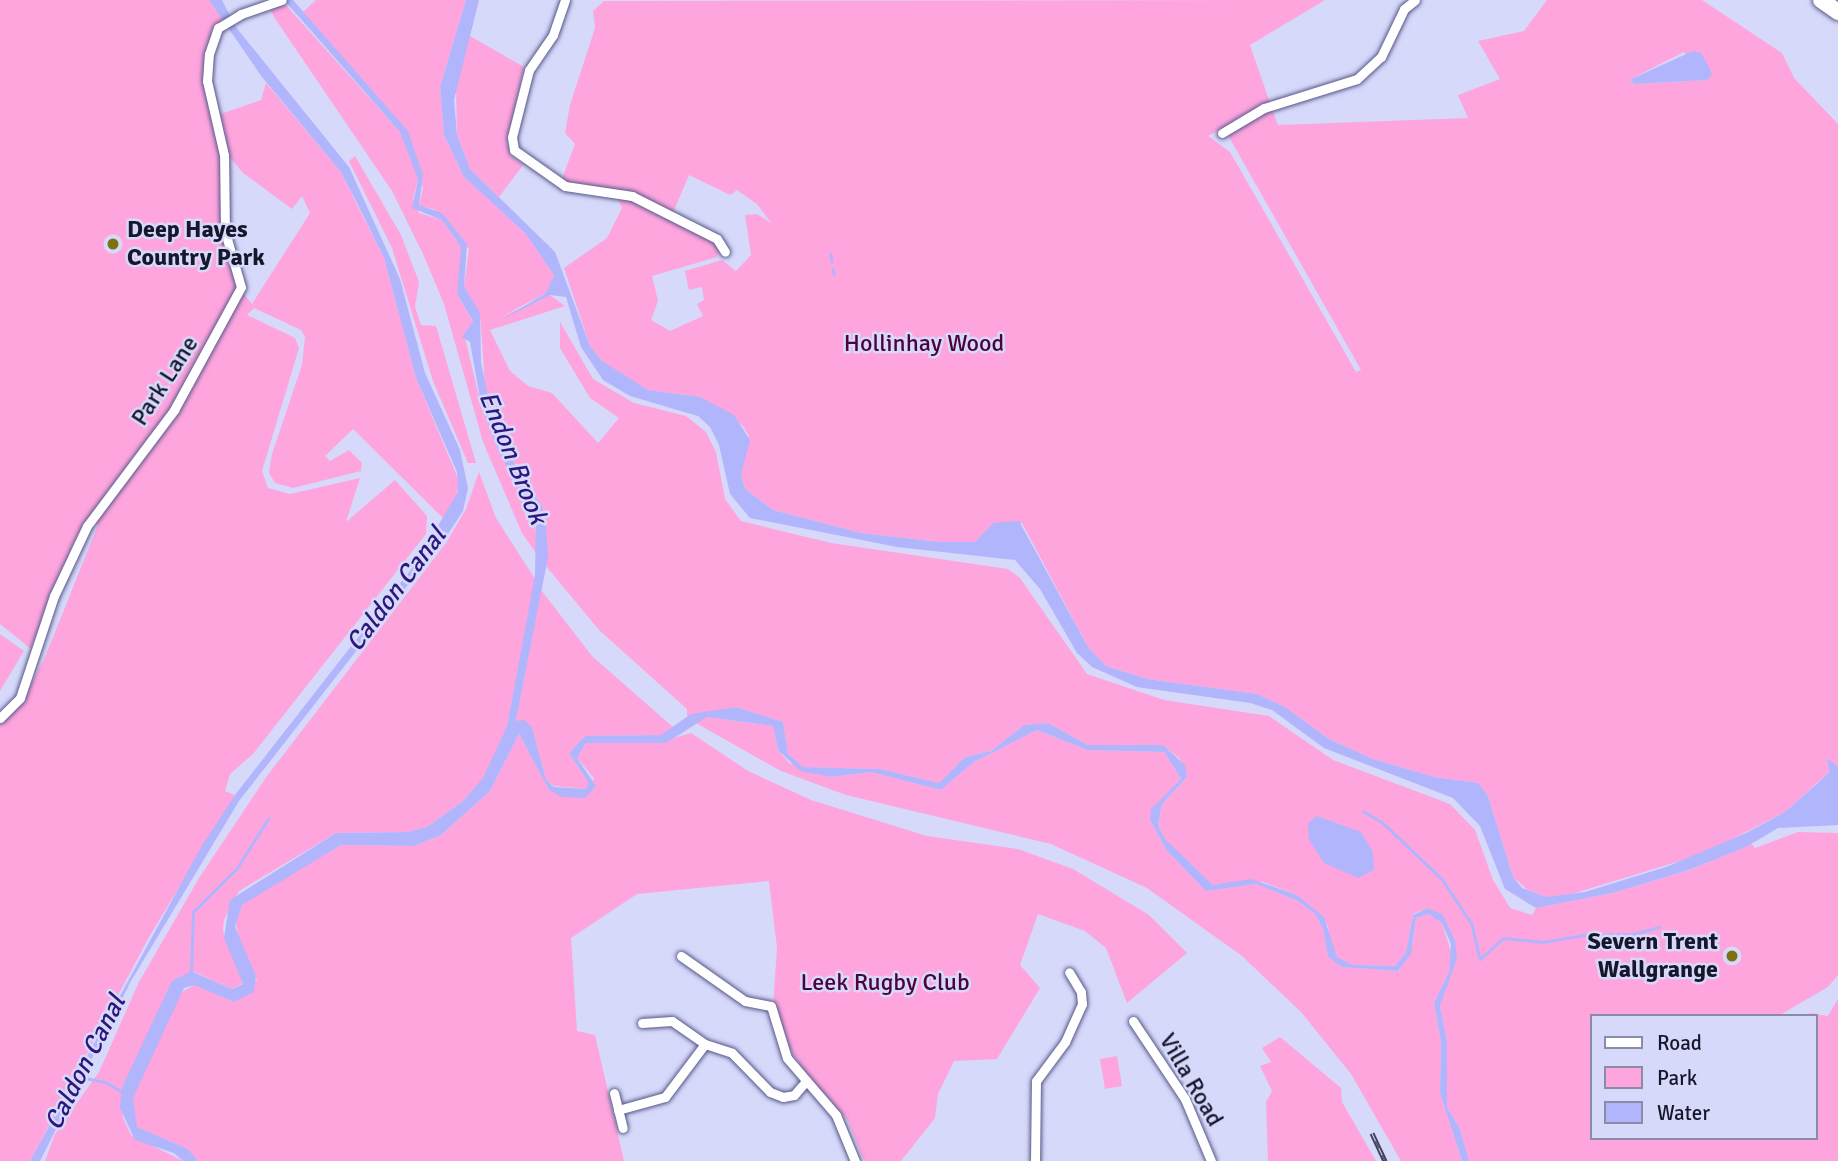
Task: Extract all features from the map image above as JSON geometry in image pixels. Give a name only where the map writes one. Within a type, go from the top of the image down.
[{"type":"highway","points":[[1821,0],[1838,12]]},
{"type":"street","points":[[565,0],[553,35],[529,70],[512,138],[514,150],[565,186],[632,197],[717,239],[725,252]]},
{"type":"street","points":[[1223,133],[1264,108],[1357,79],[1381,57],[1405,9],[1415,0]]},
{"type":"street","name":"Park Lane","points":[[0,718],[20,698],[54,596],[87,526],[174,410],[242,287],[225,232],[224,155],[207,81],[214,34],[223,24],[236,16],[280,1]]},
{"type":"street","points":[[681,956],[745,1001],[771,1006],[787,1058],[836,1115],[855,1161]]},
{"type":"street","points":[[1035,1161],[1036,1081],[1065,1042],[1082,1004],[1081,992],[1069,972]]},
{"type":"street","points":[[642,1023],[671,1021],[705,1044],[732,1053],[770,1092],[783,1097],[794,1095],[806,1081]]},
{"type":"street","name":"Villa Road","points":[[1133,1021],[1185,1099],[1211,1161]]},
{"type":"street","points":[[618,1110],[665,1097],[705,1044]]},
{"type":"street","points":[[614,1093],[622,1128]]},
{"type":"green space","points":[[0,0],[209,0],[225,19],[212,29],[205,81],[218,115],[261,100],[266,83],[340,171],[384,258],[416,378],[459,481],[456,500],[445,520],[353,429],[325,456],[330,461],[349,450],[362,463],[361,471],[293,488],[275,483],[269,473],[272,454],[302,365],[305,337],[301,330],[254,308],[247,315],[295,338],[299,348],[262,471],[268,488],[290,494],[360,478],[346,522],[395,480],[427,516],[426,534],[253,754],[230,774],[225,791],[235,795],[149,937],[30,1161],[0,1161],[0,721],[27,692],[45,657],[98,525],[89,518],[74,542],[31,649],[0,624]],"holes":[[[226,153],[243,173],[292,209],[302,196],[310,213],[252,304],[239,288],[223,232]]]},
{"type":"green space","points":[[316,0],[466,0],[440,87],[444,135],[464,177],[525,233],[554,275],[546,293],[501,317],[550,295],[565,306],[490,330],[510,371],[528,386],[552,393],[598,443],[619,418],[590,398],[560,348],[560,322],[593,379],[634,403],[686,416],[706,432],[716,452],[725,499],[741,521],[831,543],[1008,569],[1020,578],[1087,674],[1164,700],[1269,716],[1333,760],[1450,804],[1475,830],[1493,880],[1510,908],[1532,915],[1536,908],[1613,893],[1690,870],[1752,844],[1755,848],[1798,832],[1838,833],[1838,975],[1828,987],[1781,1014],[1590,1014],[1590,1140],[1817,1140],[1817,1014],[1828,1016],[1838,999],[1838,1161],[1469,1161],[1460,1129],[1447,1107],[1447,1042],[1440,1006],[1455,940],[1443,916],[1428,908],[1413,914],[1406,952],[1395,966],[1353,965],[1337,957],[1331,950],[1328,926],[1297,895],[1263,882],[1213,885],[1164,839],[1158,825],[1162,804],[1187,777],[1180,759],[1163,745],[1088,745],[1048,723],[1024,725],[991,751],[965,757],[939,783],[880,769],[803,767],[788,754],[783,722],[736,707],[687,716],[687,709],[599,630],[546,566],[542,506],[511,458],[485,386],[480,314],[464,286],[469,249],[434,209],[419,206],[423,188],[405,128],[303,12]]},
{"type":"green space","name":"Hollinhay Wood","points":[[1325,0],[1250,45],[1270,103],[1208,136],[1230,152],[1356,372],[1361,370],[1229,137],[1229,132],[1254,116],[1272,109],[1278,125],[1468,118],[1458,95],[1500,79],[1478,41],[1524,31],[1547,0],[1702,0],[1782,53],[1794,78],[1838,124],[1838,767],[1827,759],[1829,772],[1785,812],[1703,854],[1565,896],[1546,897],[1528,890],[1513,877],[1488,796],[1478,783],[1434,777],[1373,759],[1329,739],[1285,707],[1257,694],[1147,679],[1106,666],[1088,647],[1022,523],[993,523],[975,542],[940,542],[861,533],[773,510],[745,489],[741,475],[749,436],[743,426],[700,397],[648,390],[630,382],[602,361],[590,346],[564,268],[607,238],[622,208],[618,199],[630,198],[712,239],[719,250],[717,257],[652,276],[658,301],[651,320],[670,331],[703,316],[697,304],[704,300],[702,287],[689,290],[685,271],[722,260],[736,271],[751,255],[745,215],[757,214],[771,223],[757,204],[737,190],[730,195],[689,175],[672,215],[633,192],[582,188],[562,179],[575,144],[565,133],[570,105],[595,28],[593,11],[604,1]],"holes":[[[1684,52],[1707,80],[1635,84],[1629,80]]]},
{"type":"green space","points":[[284,3],[400,132],[414,158],[418,180],[413,198],[419,213],[442,220],[461,247],[460,300],[473,321],[464,334],[482,409],[499,453],[534,513],[538,556],[522,533],[483,442],[444,304],[423,254],[392,191],[274,17],[270,9]]},
{"type":"green space","points":[[470,36],[524,67],[507,143],[511,156],[523,165],[499,197],[470,169],[457,135],[456,84]]},
{"type":"green space","points":[[355,156],[401,235],[419,282],[415,307],[421,325],[436,326],[476,463],[468,463],[433,381],[392,248],[349,161]]},
{"type":"green space","points":[[479,472],[496,518],[535,579],[507,726],[484,778],[463,801],[427,827],[408,832],[336,833],[239,891],[224,920],[223,931],[243,983],[232,989],[195,972],[147,1037],[122,1087],[123,1118],[131,1135],[183,1161],[45,1161],[55,1134],[99,1072],[139,982],[199,878],[267,776],[446,543],[466,509]]},
{"type":"green space","points":[[541,590],[592,656],[675,729],[661,735],[585,736],[569,753],[588,782],[586,789],[554,786],[546,780],[532,727],[516,721]]},
{"type":"green space","points":[[0,634],[24,651],[0,691]]},
{"type":"green space","points":[[707,717],[773,726],[778,750],[789,763],[832,777],[871,772],[941,790],[974,762],[1037,730],[1087,750],[1164,752],[1181,779],[1152,809],[1150,820],[1167,851],[1206,891],[1256,884],[1298,901],[1315,914],[1323,929],[1328,957],[1342,967],[1399,971],[1413,942],[1416,918],[1428,914],[1442,923],[1451,952],[1449,972],[1434,1003],[1441,1042],[1440,1093],[1462,1161],[1401,1161],[1351,1074],[1301,1012],[1242,956],[1147,888],[1051,844],[846,795],[781,771],[694,722]]},
{"type":"green space","name":"Leek Rugby Club","points":[[691,733],[748,771],[811,800],[927,836],[1018,849],[1073,869],[1149,915],[1187,953],[1127,1003],[1106,948],[1085,931],[1038,914],[1020,965],[1040,988],[997,1059],[954,1061],[938,1094],[935,1118],[901,1161],[864,1161],[848,1121],[827,1096],[822,1098],[772,1021],[777,948],[769,881],[637,894],[571,938],[577,1031],[595,1035],[624,1161],[198,1161],[188,1149],[137,1127],[132,1107],[135,1086],[180,993],[194,985],[234,1002],[257,980],[239,943],[235,918],[242,905],[262,890],[341,845],[414,846],[441,835],[490,791],[519,734],[549,790],[585,798],[594,778],[577,758],[586,743],[657,743]]},
{"type":"green space","points":[[1280,1037],[1341,1088],[1342,1102],[1376,1161],[1268,1161],[1266,1102],[1272,1091],[1260,1066],[1271,1062],[1262,1048]]},
{"type":"green space","points":[[1117,1056],[1122,1086],[1105,1089],[1100,1059]]},
{"type":"water","name":"Caldon Canal","points":[[209,0],[222,0],[235,26],[349,167],[400,279],[425,373],[460,450],[468,488],[463,511],[450,531],[239,801],[131,981],[40,1161],[30,1161],[201,847],[235,795],[416,563],[458,492],[457,472],[416,378],[384,258],[358,205],[340,171],[262,77]]},
{"type":"water","points":[[284,0],[293,0],[408,131],[423,175],[419,205],[442,213],[467,244],[464,286],[480,313],[481,363],[491,409],[511,458],[542,506],[546,526],[548,557],[516,721],[524,720],[532,727],[546,780],[554,787],[586,789],[588,782],[569,753],[585,736],[661,735],[691,714],[736,707],[783,722],[788,754],[803,767],[880,769],[939,783],[965,757],[991,751],[1024,725],[1048,723],[1088,745],[1163,745],[1185,765],[1187,777],[1162,804],[1158,825],[1165,839],[1213,885],[1251,879],[1297,895],[1324,917],[1337,957],[1353,965],[1395,966],[1406,952],[1413,915],[1428,908],[1443,915],[1455,940],[1457,959],[1440,1006],[1447,1042],[1447,1107],[1460,1129],[1469,1161],[1462,1161],[1440,1093],[1441,1042],[1434,1003],[1449,972],[1451,944],[1442,923],[1428,914],[1416,918],[1411,954],[1398,971],[1342,967],[1328,957],[1323,929],[1315,914],[1298,901],[1256,884],[1206,891],[1167,851],[1150,820],[1151,809],[1181,779],[1164,752],[1087,750],[1037,730],[974,762],[941,790],[871,772],[832,777],[800,771],[778,750],[773,726],[707,717],[666,743],[586,743],[577,758],[596,786],[585,798],[562,797],[549,790],[519,734],[490,791],[441,835],[414,846],[341,845],[242,905],[235,927],[256,976],[254,992],[234,1002],[194,985],[184,988],[133,1098],[137,1127],[188,1149],[198,1161],[183,1161],[174,1153],[135,1140],[120,1108],[122,1087],[172,981],[191,971],[232,989],[243,984],[224,938],[230,900],[336,833],[408,832],[427,827],[463,801],[483,778],[507,726],[535,575],[536,519],[499,453],[482,409],[470,342],[462,337],[473,321],[457,294],[461,247],[442,220],[412,208],[418,180],[400,132]]},
{"type":"water","points":[[466,0],[479,0],[454,100],[457,135],[470,169],[555,252],[590,346],[602,361],[648,390],[700,397],[734,415],[750,440],[741,475],[745,489],[773,510],[861,533],[940,542],[975,542],[993,523],[1019,521],[1088,647],[1106,666],[1147,679],[1257,694],[1285,707],[1329,739],[1373,759],[1434,777],[1478,783],[1488,796],[1513,877],[1522,888],[1546,897],[1585,892],[1666,867],[1746,833],[1785,812],[1820,781],[1829,772],[1827,758],[1838,767],[1838,825],[1778,828],[1746,847],[1689,870],[1613,893],[1536,908],[1505,889],[1480,826],[1453,798],[1324,748],[1272,710],[1250,703],[1137,687],[1092,667],[1077,653],[1040,589],[1015,560],[897,547],[750,518],[730,494],[719,445],[710,427],[698,416],[630,396],[603,380],[581,347],[566,297],[550,295],[501,320],[546,293],[554,275],[525,233],[464,177],[444,135],[440,87]]},
{"type":"water","points":[[1693,51],[1701,53],[1709,67],[1712,75],[1707,80],[1635,84],[1629,80]]},
{"type":"water","points":[[1317,816],[1361,832],[1373,852],[1374,870],[1358,878],[1324,863],[1309,840],[1308,823]]},
{"type":"waterway","points":[[831,254],[832,261]]},
{"type":"waterway","points":[[833,269],[834,274]]},
{"type":"waterway","points":[[1363,811],[1382,822],[1442,879],[1472,924],[1480,959],[1503,938],[1543,942],[1583,935],[1633,934],[1659,927]]},
{"type":"waterway","points":[[191,973],[193,912],[237,868],[268,819]]},
{"type":"waterway","name":"Caldon Canal","points":[[85,1078],[106,1082],[124,1093]]},
{"type":"railway","points":[[1372,1133],[1385,1161]]},
{"type":"place","name":"Deep Hayes Country Park","points":[[113,244]]},
{"type":"place","name":"Severn Trent Wallgrange","points":[[1732,956]]},
{"type":"water label","name":"Endon Brook","points":[[512,458]]}]
